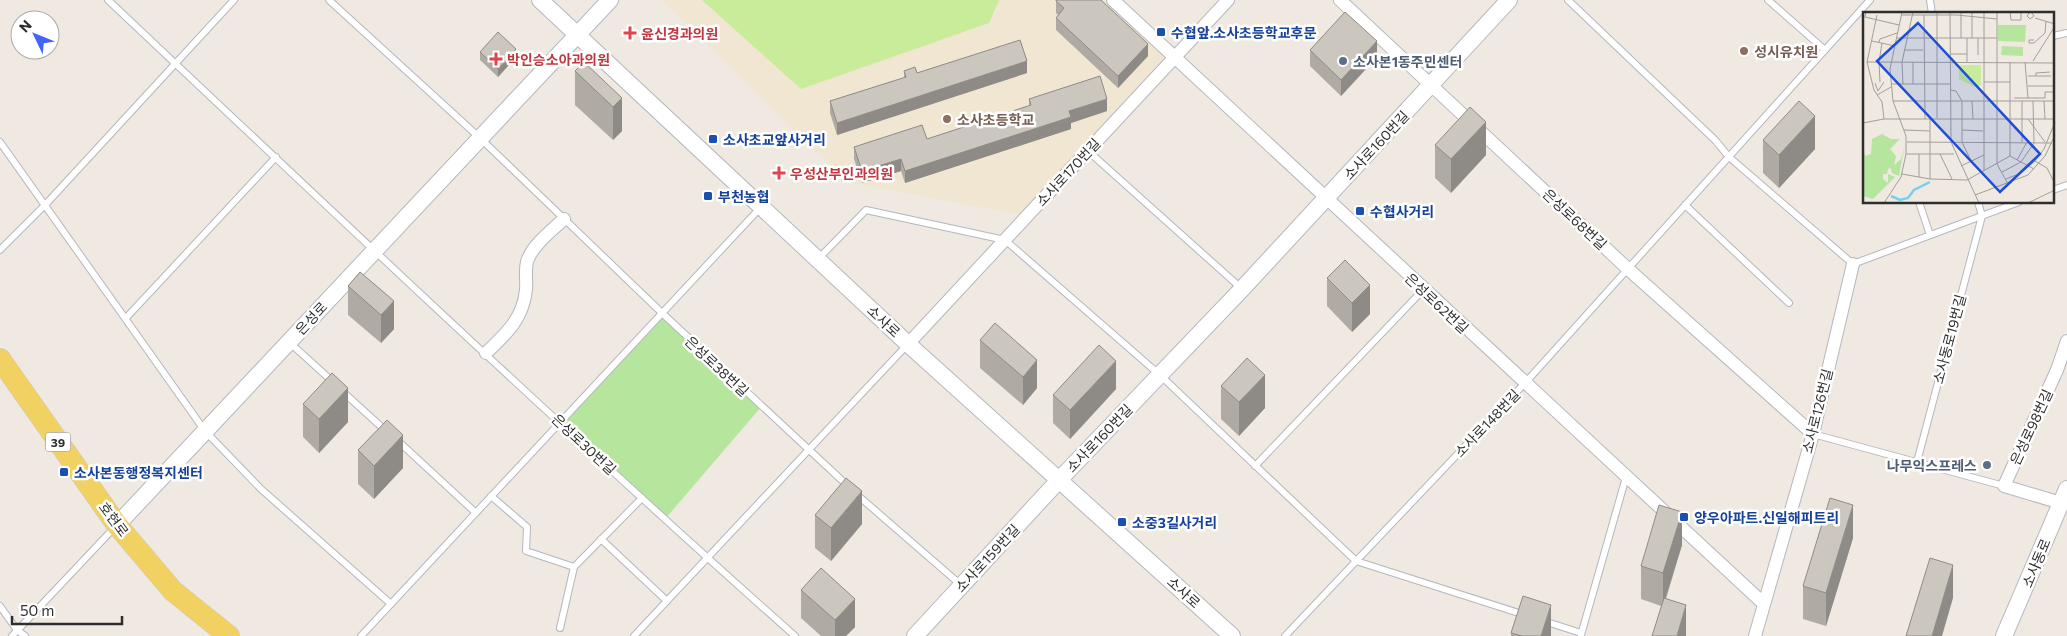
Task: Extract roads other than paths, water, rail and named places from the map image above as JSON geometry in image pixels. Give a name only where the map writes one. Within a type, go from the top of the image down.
[{"type":"main road","name":"호현로","points":[[3,368],[117,525],[173,591],[229,636]]},
{"type":"street","name":"소사로","points":[[540,0],[908,344],[1232,636]]},
{"type":"street","name":"은성로","points":[[117,525],[610,0]]},
{"type":"street","name":"은성로62번길","points":[[1113,0],[1423,290],[1763,603]]},
{"type":"street","name":"소사로170번길","points":[[908,344],[1228,0]]},
{"type":"street","name":"은성로68번길","points":[[1340,0],[1628,269],[1812,434]]},
{"type":"street","name":"소사로160번길","points":[[1060,479],[1242,289],[1509,0]]},
{"type":"street","points":[[486,353],[512,328],[519,318],[526,291],[527,261],[531,253],[564,219]]},
{"type":"street","name":"소사로126번길","points":[[1755,636],[1812,434],[1853,264]]},
{"type":"street","name":"은성로98번길","points":[[2004,486],[2057,370],[2067,341]]},
{"type":"street","name":"소사로159번길","points":[[915,636],[1060,479]]},
{"type":"street","points":[[2004,486],[2064,496]]},
{"type":"street","name":"소사동로","points":[[2004,636],[2064,496]]},
{"type":"lane","name":"은성로30번길","points":[[108,0],[375,251],[707,558],[795,636]]},
{"type":"lane","points":[[0,250],[45,205],[234,0]]},
{"type":"lane","name":"은성로38번길","points":[[328,0],[480,138],[662,314],[808,451],[961,586]]},
{"type":"lane","points":[[1568,0],[1708,133],[1729,157],[1853,264],[2014,204]]},
{"type":"lane","points":[[1768,0],[1824,50]]},
{"type":"lane","name":"소사로148번길","points":[[1285,636],[1525,384],[1824,50],[1864,11],[1870,0]]},
{"type":"lane","points":[[2054,36],[2067,33]]},
{"type":"lane","points":[[0,142],[205,431],[262,489],[391,604]]},
{"type":"lane","points":[[1088,151],[1242,289]]},
{"type":"lane","points":[[126,318],[276,157]]},
{"type":"lane","points":[[2054,190],[2067,185]]},
{"type":"lane","points":[[1920,204],[1930,235]]},
{"type":"lane","points":[[1979,204],[1982,216]]},
{"type":"lane","points":[[1685,205],[1790,303]]},
{"type":"lane","points":[[361,636],[762,207]]},
{"type":"lane","points":[[818,259],[866,210],[1005,240],[1160,375],[1356,560],[1581,634],[1626,477]]},
{"type":"lane","name":"소사동로19번길","points":[[1917,462],[1982,216]]},
{"type":"lane","points":[[1255,466],[1423,290]]},
{"type":"lane","points":[[289,342],[476,513]]},
{"type":"lane","points":[[634,636],[908,344]]},
{"type":"lane","points":[[1812,434],[2004,486]]},
{"type":"lane","points":[[492,496],[527,528],[526,551],[574,567]]},
{"type":"lane","points":[[560,628],[574,567],[642,498]]},
{"type":"lane","name":"은성로","points":[[12,636],[117,525]]},
{"type":"lane","points":[[601,540],[667,601]]},
{"type":"lane","points":[[0,606],[17,630],[25,636]]},
{"type":"place","name":"수협앞.소사초등학교후문","points":[[1161,32]]},
{"type":"place","name":"윤신경과의원","points":[[630,33]]},
{"type":"place","name":"성시유치원","points":[[1744,51]]},
{"type":"place","name":"박인승소아과의원","points":[[496,59]]},
{"type":"place","name":"소사본1동주민센터","points":[[1343,61]]},
{"type":"place","name":"소사초등학교","points":[[947,119]]},
{"type":"place","name":"소사초교앞사거리","points":[[713,139]]},
{"type":"place","name":"우성산부인과의원","points":[[779,173]]},
{"type":"place","name":"부천농협","points":[[708,196]]},
{"type":"place","name":"수협사거리","points":[[1360,211]]},
{"type":"place","name":"나무익스프레스","points":[[1987,465]]},
{"type":"place","name":"소사본동행정복지센터","points":[[64,472]]},
{"type":"place","name":"양우아파트.신일해피트리","points":[[1684,517]]},
{"type":"place","name":"소중3길사거리","points":[[1122,522]]}]
